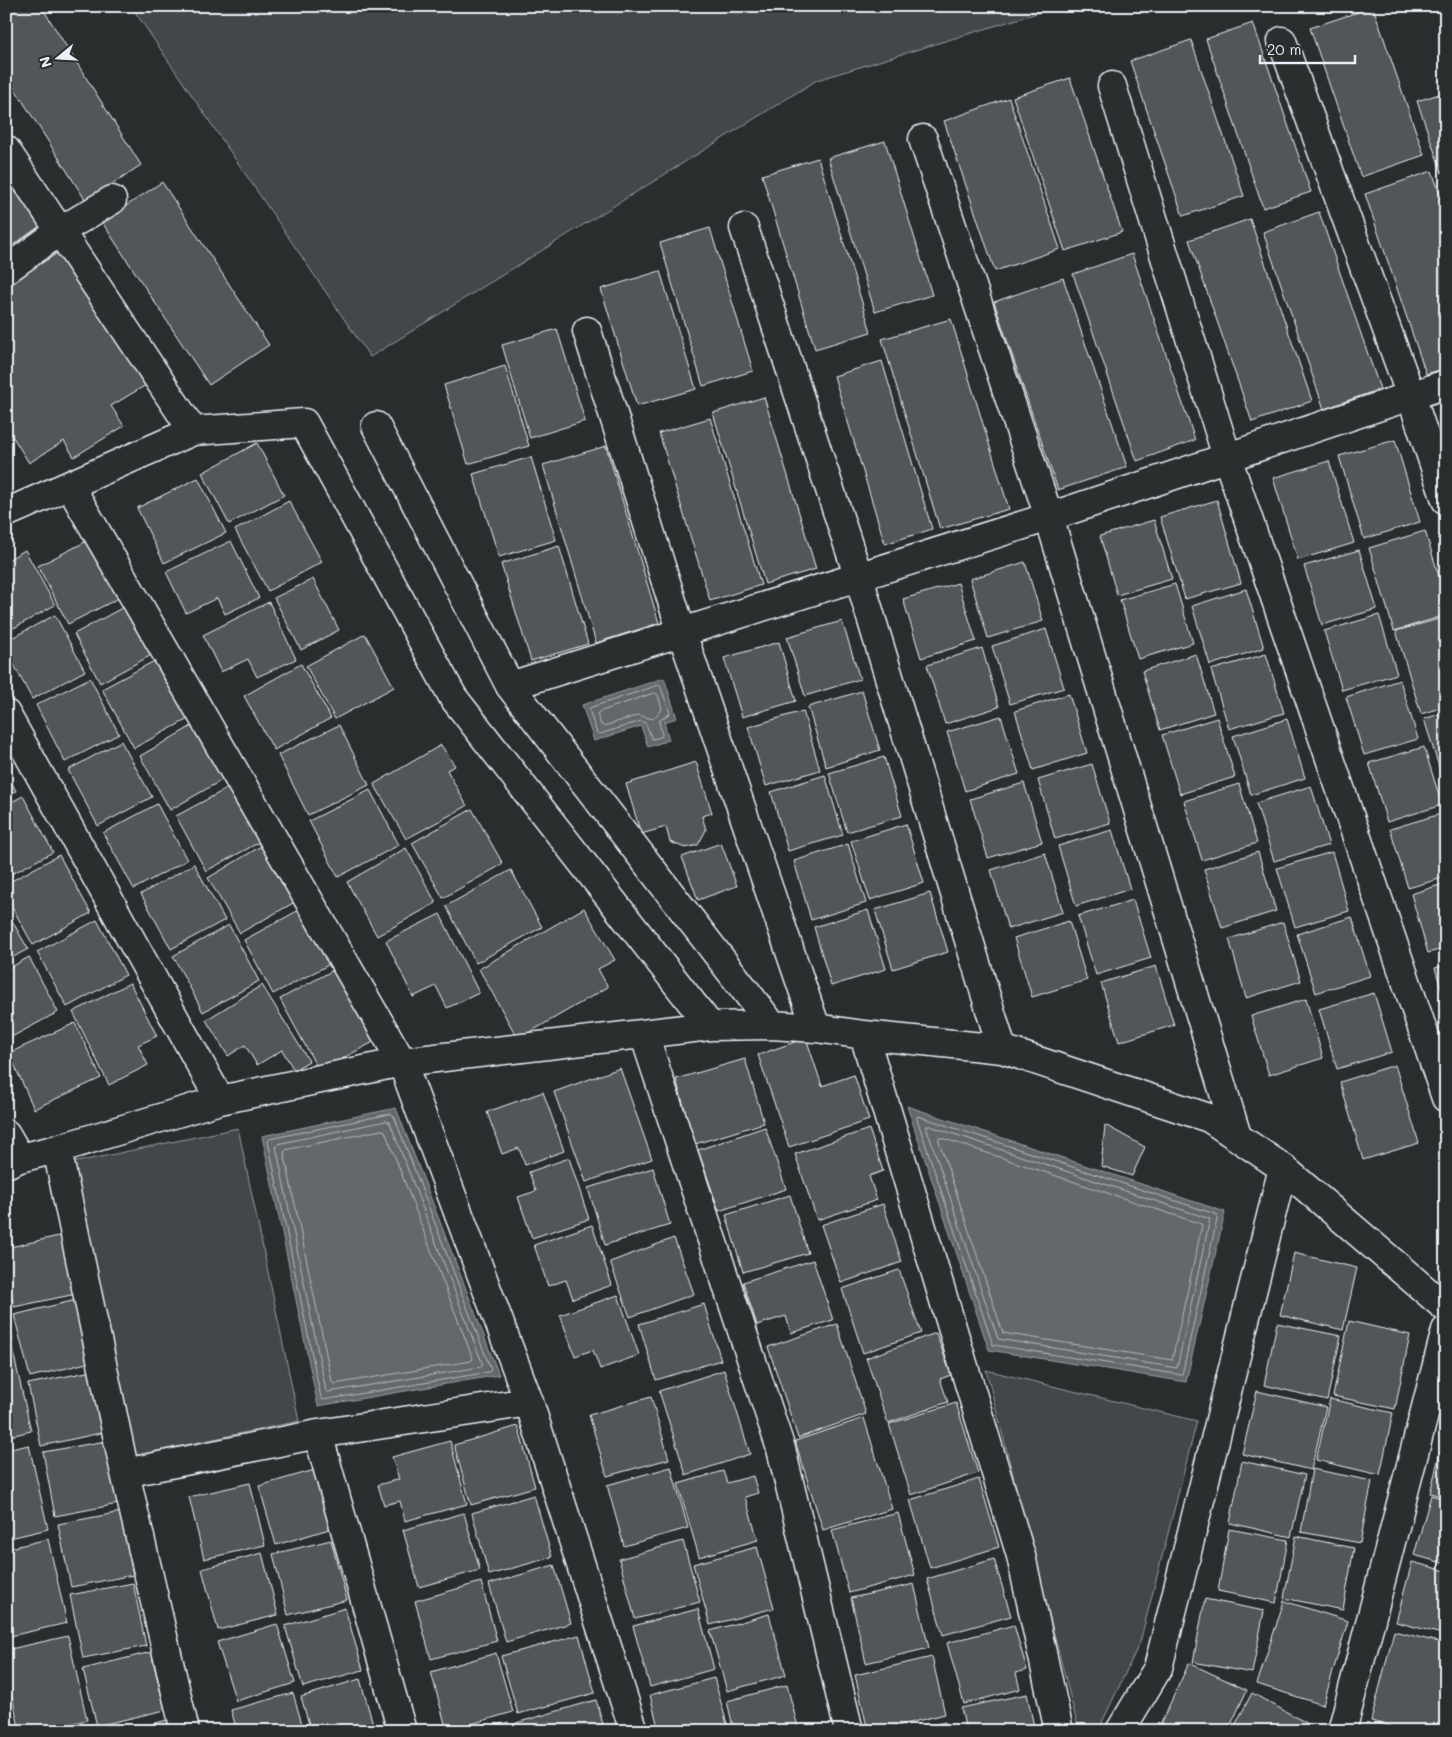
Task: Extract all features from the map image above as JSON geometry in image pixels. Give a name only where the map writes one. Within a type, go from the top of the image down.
[{"type":"street","points":[[1282,41],[1411,396],[1446,500]]},
{"type":"street","points":[[1112,86],[1227,456],[1446,1098]]},
{"type":"street","points":[[923,139],[1049,517],[1237,1136]]},
{"type":"street","points":[[6,150],[193,431]]},
{"type":"street","points":[[6,270],[60,231],[112,200]]},
{"type":"street","points":[[744,228],[860,578],[1002,1049]]},
{"type":"street","points":[[587,331],[682,632],[816,1028]]},
{"type":"street","points":[[510,686],[860,578],[1446,384]]},
{"type":"street","points":[[9,506],[70,486],[193,431],[304,423],[453,698],[710,1026]]},
{"type":"street","points":[[376,426],[510,686],[772,1025]]},
{"type":"street","points":[[70,486],[402,1062],[529,1402],[634,1731]]},
{"type":"street","points":[[6,714],[220,1100]]},
{"type":"street","points":[[6,1134],[13,1161],[220,1100],[402,1062],[710,1026],[772,1025],[816,1028],[864,1035],[1002,1049],[1209,1118],[1283,1168],[1446,1308]]},
{"type":"street","points":[[644,1034],[780,1449],[849,1731]]},
{"type":"street","points":[[864,1035],[1020,1556],[1059,1731]]},
{"type":"street","points":[[57,1149],[125,1473],[185,1731]]},
{"type":"street","points":[[1120,1731],[1158,1668],[1283,1168]]},
{"type":"street","points":[[1342,1731],[1446,1330]]},
{"type":"street","points":[[125,1473],[318,1434],[529,1402]]},
{"type":"street","points":[[318,1434],[402,1731]]},
{"type":"shaded area","points":[[131,6],[1060,6],[817,80],[370,357]]},
{"type":"shaded area","points":[[238,1128],[299,1421],[133,1456],[72,1163]]},
{"type":"shaded area","points":[[986,1370],[1197,1421],[1140,1642],[1098,1731],[1079,1731]]},
{"type":"water","points":[[664,678],[677,718],[664,722],[669,740],[648,747],[641,726],[594,741],[582,705]]},
{"type":"water","points":[[907,1106],[1225,1212],[1186,1382],[989,1350]]},
{"type":"water","points":[[396,1108],[499,1375],[318,1406],[262,1136]]},
{"type":"building","points":[[21,6],[41,6],[141,165],[86,201],[6,75],[6,16]]},
{"type":"building","points":[[1373,7],[1424,155],[1361,177],[1310,28]]},
{"type":"building","points":[[1253,23],[1311,192],[1263,208],[1206,39]]},
{"type":"building","points":[[1191,40],[1244,196],[1183,216],[1130,61]]},
{"type":"building","points":[[1070,78],[1122,232],[1065,251],[1013,97]]},
{"type":"building","points":[[1446,92],[1446,172],[1442,173],[1417,101]]},
{"type":"building","points":[[1009,98],[1060,249],[995,271],[944,121]]},
{"type":"building","points":[[885,141],[932,295],[875,312],[828,158]]},
{"type":"building","points":[[818,158],[871,332],[815,349],[762,175]]},
{"type":"building","points":[[1432,171],[1446,211],[1446,368],[1426,374],[1365,194]]},
{"type":"building","points":[[6,178],[40,226],[6,250]]},
{"type":"building","points":[[162,182],[269,345],[209,385],[102,222]]},
{"type":"building","points":[[1319,212],[1380,389],[1324,409],[1263,232]]},
{"type":"building","points":[[1250,219],[1312,401],[1252,422],[1189,240]]},
{"type":"building","points":[[710,228],[753,371],[703,386],[660,243]]},
{"type":"building","points":[[61,251],[146,385],[111,406],[124,426],[74,457],[64,441],[29,463],[6,426],[6,285]]},
{"type":"building","points":[[1132,254],[1195,440],[1137,461],[1073,274]]},
{"type":"building","points":[[660,271],[696,389],[637,406],[601,289]]},
{"type":"building","points":[[1063,278],[1127,467],[1058,490],[994,302]]},
{"type":"building","points":[[951,319],[1009,509],[940,529],[882,339]]},
{"type":"building","points":[[557,329],[585,421],[530,438],[502,345]]},
{"type":"building","points":[[882,361],[932,529],[885,544],[834,376]]},
{"type":"building","points":[[505,366],[529,446],[468,464],[444,385]]},
{"type":"building","points":[[764,397],[816,569],[765,584],[713,413]]},
{"type":"building","points":[[710,418],[761,585],[710,601],[659,433]]},
{"type":"building","points":[[1395,440],[1420,522],[1364,539],[1339,456]]},
{"type":"building","points":[[257,443],[284,495],[229,524],[202,473]]},
{"type":"building","points":[[606,446],[659,623],[596,643],[543,465]]},
{"type":"building","points":[[531,457],[556,540],[499,557],[473,474]]},
{"type":"building","points":[[1329,461],[1354,543],[1298,560],[1273,478]]},
{"type":"building","points":[[198,478],[226,533],[164,563],[137,508]]},
{"type":"building","points":[[1217,500],[1241,583],[1185,599],[1160,517]]},
{"type":"building","points":[[289,501],[322,562],[268,591],[235,530]]},
{"type":"building","points":[[1154,520],[1172,579],[1117,595],[1100,536]]},
{"type":"building","points":[[1425,531],[1446,599],[1446,615],[1394,631],[1369,548]]},
{"type":"building","points":[[93,538],[123,596],[68,624],[38,566]]},
{"type":"building","points":[[231,541],[259,598],[225,614],[217,598],[186,613],[166,572]]},
{"type":"building","points":[[559,546],[588,644],[531,661],[501,564]]},
{"type":"building","points":[[25,550],[55,605],[14,628],[6,613],[6,561]]},
{"type":"building","points":[[1359,550],[1377,609],[1322,625],[1304,566]]},
{"type":"building","points":[[1025,562],[1043,621],[988,638],[970,579]]},
{"type":"building","points":[[313,579],[339,630],[301,650],[274,598]]},
{"type":"building","points":[[958,583],[976,641],[921,658],[903,599]]},
{"type":"building","points":[[1175,584],[1193,643],[1138,659],[1120,600]]},
{"type":"building","points":[[1246,589],[1264,648],[1210,665],[1192,606]]},
{"type":"building","points":[[269,602],[296,659],[257,677],[248,659],[221,672],[203,635]]},
{"type":"building","points":[[131,603],[157,652],[100,683],[74,634]]},
{"type":"building","points":[[55,615],[85,671],[32,699],[6,650],[6,641]]},
{"type":"building","points":[[1379,615],[1397,674],[1342,690],[1324,631]]},
{"type":"building","points":[[1446,617],[1446,706],[1421,714],[1396,631]]},
{"type":"building","points":[[842,621],[860,679],[805,696],[787,637]]},
{"type":"building","points":[[1046,629],[1064,688],[1010,704],[992,646]]},
{"type":"building","points":[[365,634],[394,687],[335,719],[306,666]]},
{"type":"building","points":[[779,642],[796,701],[742,717],[724,658]]},
{"type":"building","points":[[982,648],[999,707],[945,724],[927,665]]},
{"type":"building","points":[[1196,654],[1214,713],[1160,730],[1142,671]]},
{"type":"building","points":[[1266,654],[1284,713],[1229,729],[1211,670]]},
{"type":"building","points":[[160,658],[192,717],[134,748],[102,689]]},
{"type":"building","points":[[301,664],[331,718],[274,750],[244,696]]},
{"type":"building","points":[[90,678],[119,734],[65,762],[36,705]]},
{"type":"building","points":[[1400,680],[1418,739],[1364,755],[1346,697]]},
{"type":"building","points":[[862,691],[880,750],[826,767],[808,707]]},
{"type":"building","points":[[1069,694],[1087,753],[1033,770],[1015,711]]},
{"type":"building","points":[[803,711],[820,770],[766,786],[748,727]]},
{"type":"building","points":[[1446,712],[1446,789],[1424,719]]},
{"type":"building","points":[[1001,716],[1019,774],[965,791],[947,732]]},
{"type":"building","points":[[1217,718],[1235,777],[1180,794],[1162,735]]},
{"type":"building","points":[[1287,719],[1305,778],[1251,795],[1233,736]]},
{"type":"building","points":[[199,722],[229,776],[170,810],[140,756]]},
{"type":"building","points":[[339,725],[369,785],[308,815],[278,755]]},
{"type":"building","points":[[121,741],[152,797],[98,826],[68,770]]},
{"type":"building","points":[[441,745],[455,766],[447,770],[467,806],[406,839],[374,784]]},
{"type":"building","points":[[1424,747],[1442,805],[1387,822],[1369,763]]},
{"type":"building","points":[[884,757],[902,816],[847,832],[829,773]]},
{"type":"building","points":[[696,762],[712,813],[702,816],[706,830],[698,845],[685,848],[670,842],[666,827],[641,834],[626,784]]},
{"type":"building","points":[[1092,764],[1110,823],[1055,839],[1038,780]]},
{"type":"building","points":[[6,771],[16,791],[6,796]]},
{"type":"building","points":[[825,775],[843,835],[788,851],[771,792]]},
{"type":"building","points":[[1024,783],[1042,842],[988,858],[970,799]]},
{"type":"building","points":[[1239,784],[1257,843],[1202,860],[1184,801]]},
{"type":"building","points":[[1311,786],[1329,845],[1274,861],[1256,803]]},
{"type":"building","points":[[230,787],[260,842],[206,871],[176,816]]},
{"type":"building","points":[[370,790],[399,845],[338,877],[309,821]]},
{"type":"building","points":[[23,796],[53,852],[6,877],[6,805]]},
{"type":"building","points":[[157,804],[187,860],[134,889],[103,833]]},
{"type":"building","points":[[472,809],[503,864],[443,898],[412,843]]},
{"type":"building","points":[[1444,813],[1446,877],[1408,888],[1390,829]]},
{"type":"building","points":[[906,824],[924,883],[870,900],[851,841]]},
{"type":"building","points":[[1112,830],[1130,889],[1076,906],[1058,846]]},
{"type":"building","points":[[721,843],[737,886],[698,900],[682,857]]},
{"type":"building","points":[[848,844],[866,903],[811,920],[794,861]]},
{"type":"building","points":[[263,845],[295,902],[240,933],[208,878]]},
{"type":"building","points":[[406,848],[436,903],[377,936],[347,882]]},
{"type":"building","points":[[1258,852],[1276,911],[1222,928],[1204,869]]},
{"type":"building","points":[[1332,852],[1349,911],[1295,927],[1277,868]]},
{"type":"building","points":[[1045,853],[1063,912],[1008,929],[991,870]]},
{"type":"building","points":[[59,855],[91,913],[33,945],[6,896],[6,884]]},
{"type":"building","points":[[194,864],[225,920],[171,949],[141,894]]},
{"type":"building","points":[[511,870],[542,927],[476,963],[446,906]]},
{"type":"building","points":[[1446,883],[1446,948],[1428,953],[1411,894]]},
{"type":"building","points":[[930,893],[948,952],[893,969],[875,910]]},
{"type":"building","points":[[1133,900],[1151,958],[1096,975],[1078,916]]},
{"type":"building","points":[[584,908],[615,960],[598,969],[608,987],[518,1039],[479,969]]},
{"type":"building","points":[[301,909],[330,964],[273,994],[244,940]]},
{"type":"building","points":[[6,910],[28,949],[6,961]]},
{"type":"building","points":[[868,910],[886,969],[831,986],[814,927]]},
{"type":"building","points":[[440,914],[479,993],[447,1008],[436,986],[413,997],[386,941]]},
{"type":"building","points":[[1352,917],[1370,976],[1316,993],[1297,934]]},
{"type":"building","points":[[97,920],[126,975],[67,1007],[37,952]]},
{"type":"building","points":[[1069,921],[1087,980],[1032,997],[1014,938]]},
{"type":"building","points":[[1283,922],[1301,981],[1246,998],[1229,939]]},
{"type":"building","points":[[229,925],[259,981],[203,1012],[173,956]]},
{"type":"building","points":[[29,957],[58,1012],[6,1040],[6,970]]},
{"type":"building","points":[[1446,965],[1446,1005],[1435,968]]},
{"type":"building","points":[[341,966],[379,1039],[319,1071],[280,999]]},
{"type":"building","points":[[1156,966],[1174,1025],[1119,1042],[1101,983]]},
{"type":"building","points":[[130,983],[157,1036],[138,1045],[148,1065],[109,1085],[73,1012]]},
{"type":"building","points":[[262,985],[309,1061],[294,1070],[282,1050],[257,1065],[245,1045],[228,1056],[206,1020]]},
{"type":"building","points":[[1374,993],[1392,1052],[1337,1069],[1319,1009]]},
{"type":"building","points":[[1306,999],[1323,1058],[1269,1075],[1251,1016]]},
{"type":"building","points":[[75,1023],[101,1078],[34,1109],[9,1053]]},
{"type":"building","points":[[806,1038],[822,1086],[854,1075],[869,1120],[789,1147],[758,1055]]},
{"type":"building","points":[[745,1059],[764,1123],[695,1144],[676,1079]]},
{"type":"building","points":[[1395,1065],[1419,1143],[1363,1160],[1340,1082]]},
{"type":"building","points":[[620,1068],[652,1159],[586,1182],[554,1092]]},
{"type":"building","points":[[543,1092],[564,1151],[525,1165],[519,1148],[502,1154],[487,1112]]},
{"type":"building","points":[[1105,1125],[1145,1147],[1132,1176],[1101,1166]]},
{"type":"building","points":[[765,1127],[786,1189],[719,1211],[698,1150]]},
{"type":"building","points":[[869,1129],[883,1171],[869,1176],[877,1200],[817,1220],[795,1154]]},
{"type":"building","points":[[569,1158],[589,1219],[532,1238],[518,1197],[536,1191],[529,1172]]},
{"type":"building","points":[[653,1168],[670,1225],[605,1245],[588,1188]]},
{"type":"building","points":[[790,1195],[808,1253],[743,1272],[726,1215]]},
{"type":"building","points":[[883,1204],[902,1262],[841,1283],[821,1225]]},
{"type":"building","points":[[592,1225],[612,1285],[573,1299],[566,1280],[548,1286],[534,1245]]},
{"type":"building","points":[[63,1235],[76,1294],[14,1307],[6,1270],[6,1248]]},
{"type":"building","points":[[674,1238],[694,1294],[630,1317],[610,1262]]},
{"type":"building","points":[[1294,1253],[1357,1268],[1343,1330],[1280,1315]]},
{"type":"building","points":[[813,1260],[833,1320],[791,1333],[786,1316],[757,1325],[743,1282]]},
{"type":"building","points":[[899,1270],[921,1333],[863,1353],[842,1289]]},
{"type":"building","points":[[618,1295],[639,1355],[600,1369],[593,1350],[575,1356],[560,1315]]},
{"type":"building","points":[[76,1300],[91,1362],[30,1377],[14,1315]]},
{"type":"building","points":[[704,1304],[721,1360],[656,1380],[639,1324]]},
{"type":"building","points":[[6,1308],[13,1341],[6,1343]]},
{"type":"building","points":[[1349,1321],[1410,1335],[1395,1409],[1333,1396]]},
{"type":"building","points":[[1277,1323],[1341,1336],[1327,1400],[1264,1385]]},
{"type":"building","points":[[837,1324],[866,1414],[798,1438],[768,1347]]},
{"type":"building","points":[[936,1333],[951,1375],[940,1379],[948,1402],[888,1423],[866,1358]]},
{"type":"building","points":[[12,1347],[31,1431],[6,1437],[6,1348]]},
{"type":"building","points":[[724,1370],[750,1454],[686,1475],[659,1391]]},
{"type":"building","points":[[92,1371],[105,1432],[41,1446],[28,1384]]},
{"type":"building","points":[[1257,1391],[1326,1407],[1311,1470],[1242,1454]]},
{"type":"building","points":[[651,1397],[669,1459],[607,1476],[589,1415]]},
{"type":"building","points":[[1330,1399],[1393,1413],[1380,1475],[1316,1460]]},
{"type":"building","points":[[956,1403],[978,1473],[911,1495],[889,1424]]},
{"type":"building","points":[[864,1418],[892,1509],[823,1530],[795,1441]]},
{"type":"building","points":[[518,1426],[535,1487],[471,1505],[454,1445]]},
{"type":"building","points":[[1446,1428],[1446,1497],[1430,1493]]},
{"type":"building","points":[[106,1441],[118,1504],[55,1516],[43,1452]]},
{"type":"building","points":[[450,1441],[467,1504],[405,1521],[400,1501],[384,1505],[378,1485],[399,1479],[392,1457]]},
{"type":"building","points":[[29,1445],[48,1529],[6,1539],[6,1450]]},
{"type":"building","points":[[1242,1461],[1305,1475],[1291,1537],[1230,1523]]},
{"type":"building","points":[[671,1467],[688,1528],[624,1546],[607,1485]]},
{"type":"building","points":[[318,1469],[336,1527],[276,1545],[259,1486]]},
{"type":"building","points":[[1312,1469],[1372,1481],[1360,1543],[1301,1532]]},
{"type":"building","points":[[723,1471],[727,1483],[753,1476],[758,1493],[745,1497],[758,1540],[699,1557],[678,1484]]},
{"type":"building","points":[[979,1479],[999,1547],[930,1568],[910,1500]]},
{"type":"building","points":[[250,1483],[265,1545],[204,1559],[189,1497]]},
{"type":"building","points":[[534,1495],[552,1557],[489,1575],[472,1513]]},
{"type":"building","points":[[1431,1495],[1446,1499],[1446,1564],[1414,1555]]},
{"type":"building","points":[[121,1512],[133,1575],[71,1587],[58,1524]]},
{"type":"building","points":[[464,1513],[480,1570],[419,1587],[403,1530]]},
{"type":"building","points":[[898,1513],[915,1575],[849,1593],[832,1530]]},
{"type":"building","points":[[1229,1529],[1288,1540],[1276,1603],[1218,1591]]},
{"type":"building","points":[[1296,1536],[1354,1548],[1343,1610],[1284,1598]]},
{"type":"building","points":[[48,1539],[67,1623],[6,1637],[6,1549]]},
{"type":"building","points":[[331,1540],[347,1600],[288,1615],[273,1554]]},
{"type":"building","points":[[683,1541],[700,1602],[635,1619],[619,1559]]},
{"type":"building","points":[[757,1547],[774,1608],[710,1625],[693,1564]]},
{"type":"building","points":[[262,1553],[278,1615],[218,1630],[202,1569]]},
{"type":"building","points":[[994,1559],[1011,1616],[943,1635],[927,1579]]},
{"type":"building","points":[[1412,1562],[1446,1571],[1446,1635],[1396,1622]]},
{"type":"building","points":[[554,1565],[571,1623],[506,1642],[489,1584]]},
{"type":"building","points":[[481,1582],[497,1641],[431,1659],[415,1601]]},
{"type":"building","points":[[133,1583],[146,1646],[83,1658],[70,1595]]},
{"type":"building","points":[[914,1584],[929,1648],[866,1663],[851,1598]]},
{"type":"building","points":[[1205,1599],[1264,1611],[1252,1673],[1193,1662]]},
{"type":"building","points":[[1284,1601],[1348,1621],[1323,1705],[1257,1684]]},
{"type":"building","points":[[345,1608],[363,1670],[303,1687],[285,1626]]},
{"type":"building","points":[[698,1609],[714,1669],[650,1687],[633,1626]]},
{"type":"building","points":[[769,1614],[786,1675],[727,1691],[710,1631]]},
{"type":"building","points":[[277,1624],[295,1683],[236,1701],[217,1642]]},
{"type":"building","points":[[1014,1625],[1027,1670],[1016,1673],[1020,1689],[964,1704],[947,1643]]},
{"type":"building","points":[[1394,1631],[1446,1644],[1446,1724],[1444,1731],[1409,1731],[1371,1721]]},
{"type":"building","points":[[579,1635],[595,1693],[518,1714],[501,1656]]},
{"type":"building","points":[[68,1636],[87,1720],[40,1731],[20,1731],[6,1671],[6,1650]]},
{"type":"building","points":[[151,1652],[165,1710],[97,1726],[83,1669]]},
{"type":"building","points":[[496,1653],[513,1712],[447,1731],[431,1672]]},
{"type":"building","points":[[932,1657],[945,1714],[877,1731],[868,1731],[855,1675]]},
{"type":"building","points":[[1189,1663],[1247,1690],[1228,1731],[1171,1731],[1160,1725]]},
{"type":"building","points":[[714,1678],[729,1731],[659,1731],[650,1695]]},
{"type":"building","points":[[360,1679],[375,1731],[311,1731],[301,1697]]},
{"type":"building","points":[[787,1685],[799,1731],[734,1731],[727,1701]]},
{"type":"building","points":[[293,1693],[304,1731],[237,1731],[231,1710]]},
{"type":"building","points":[[1252,1693],[1312,1726],[1309,1731],[1232,1731]]},
{"type":"building","points":[[1027,1694],[1035,1731],[966,1731],[961,1708]]},
{"type":"building","points":[[596,1700],[603,1724],[582,1731],[518,1731],[516,1723]]},
{"type":"building","points":[[171,1719],[174,1731],[125,1731]]},
{"type":"building","points":[[508,1722],[511,1731],[475,1731]]},
{"type":"building","points":[[945,1722],[947,1731],[907,1731]]}]
